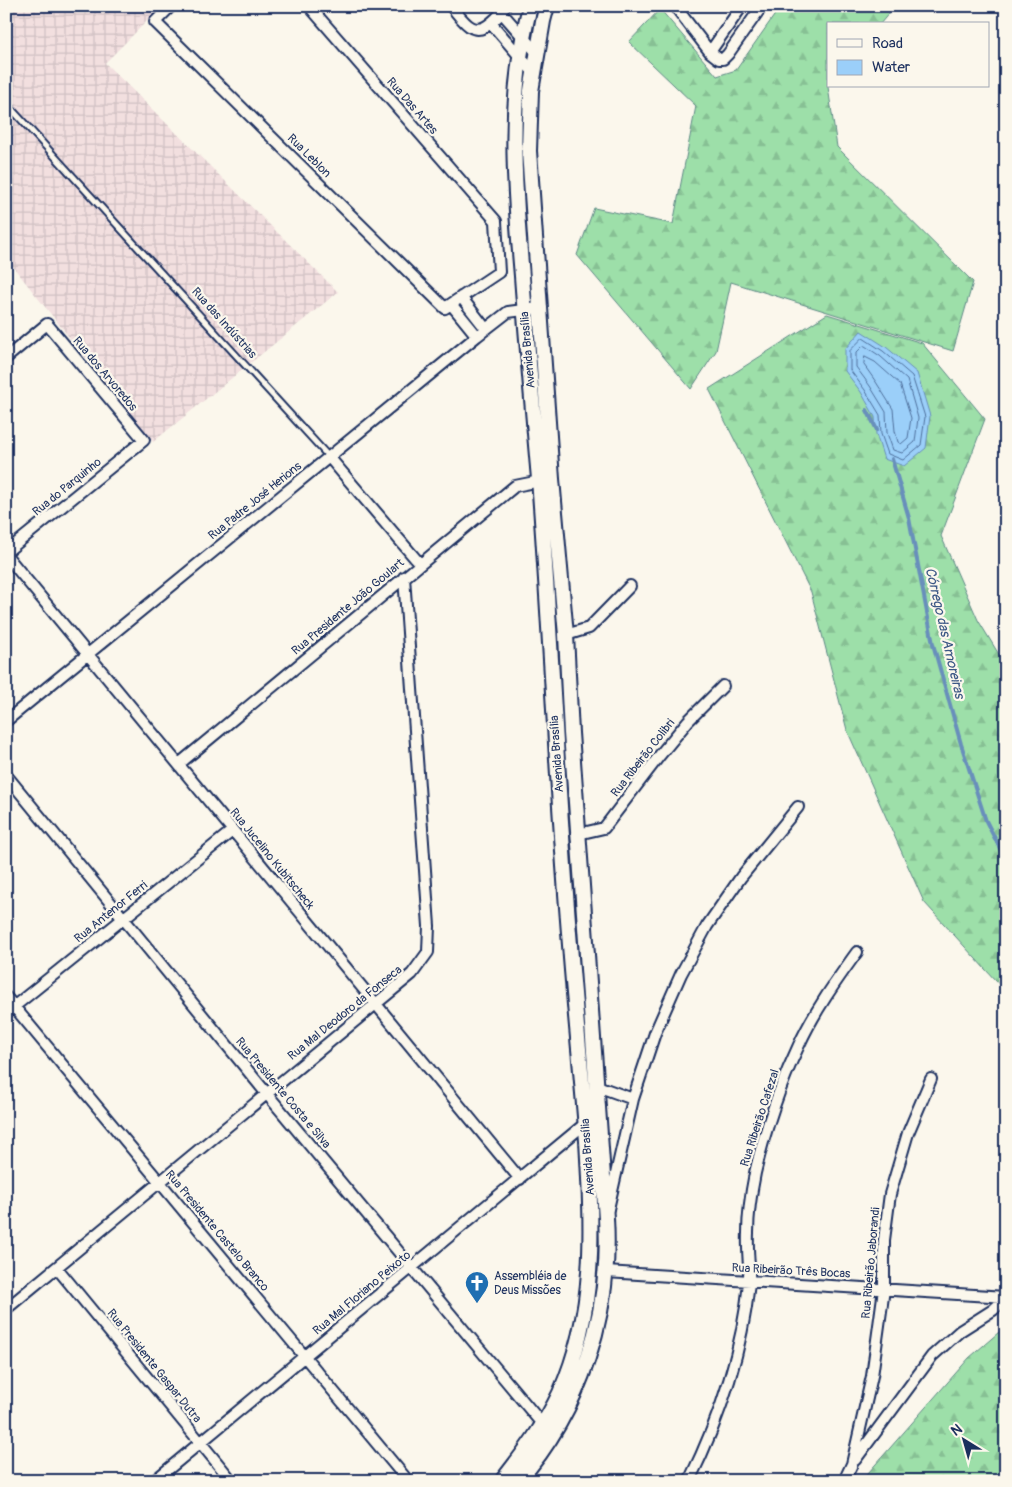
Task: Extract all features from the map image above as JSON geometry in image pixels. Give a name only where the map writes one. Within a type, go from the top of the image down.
[{"type":"main road","name":"Avenida Brasília","points":[[518,1481],[546,1446],[577,1387],[592,1344],[606,1272],[606,1218],[571,733],[566,635],[524,310],[514,158],[514,116],[519,55],[530,6]]},
{"type":"main road","name":"Avenida Brasília","points":[[502,1481],[543,1425],[560,1392],[572,1361],[586,1305],[591,1258],[592,1216],[586,1123],[564,862],[545,480],[539,308],[529,151],[530,109],[534,73],[547,6]]},
{"type":"street","name":"Rua Leblon","points":[[171,6],[156,22],[477,336]]},
{"type":"street","name":"Rua Das Artes","points":[[309,6],[496,221],[499,272],[461,297]]},
{"type":"street","points":[[451,6],[470,27],[476,29],[481,29],[491,23],[504,10],[537,53]]},
{"type":"street","points":[[675,6],[710,52],[719,59],[728,54],[762,6]]},
{"type":"street","points":[[710,52],[742,6]]},
{"type":"street","points":[[491,23],[534,73]]},
{"type":"street","points":[[448,306],[461,297],[486,329]]},
{"type":"street","name":"Rua Padre José Herions","points":[[6,721],[486,329],[508,312],[539,308]]},
{"type":"street","name":"Rua dos Arvoredos","points":[[6,358],[47,324],[144,440]]},
{"type":"street","name":"Rua do Parquinho","points":[[6,554],[144,440]]},
{"type":"street","name":"Rua das Indústrias","points":[[329,457],[420,564]]},
{"type":"street","name":"Rua Presidente João Goulart","points":[[179,764],[515,486],[545,480]]},
{"type":"street","name":"Rua Jucelino Kubitscheck","points":[[6,554],[520,1179]]},
{"type":"street","name":"Rua Mal Deodoro da Fonseca","points":[[6,1309],[412,974],[428,952],[429,926],[404,576]]},
{"type":"street","points":[[566,635],[589,628],[630,586]]},
{"type":"street","name":"Rua Ribeirão Colibri","points":[[578,834],[604,828],[677,734],[723,686]]},
{"type":"street","name":"Rua Presidente Costa e Silva","points":[[6,775],[543,1425]]},
{"type":"street","points":[[606,1218],[633,1099],[655,1033],[682,974],[707,926],[741,877],[798,807]]},
{"type":"street","name":"Rua Antenor Ferri","points":[[10,1010],[232,831]]},
{"type":"street","name":"Rua Ribeirão Cafezal","points":[[689,1481],[709,1440],[726,1394],[737,1352],[749,1281],[748,1232],[754,1175],[770,1121],[800,1043],[832,988],[857,952]]},
{"type":"street","name":"Rua Presidente Castelo Branco","points":[[6,997],[10,1010],[160,1182],[408,1481]]},
{"type":"street","name":"Rua Ribeirão Jaborandi","points":[[844,1481],[852,1464],[872,1376],[884,1289],[884,1240],[890,1194],[908,1133],[931,1080]]},
{"type":"street","points":[[597,1086],[633,1099]]},
{"type":"street","name":"Rua Mal Floriano Peixoto","points":[[154,1481],[586,1123]]},
{"type":"street","name":"Rua Presidente Gaspar Dutra","points":[[57,1268],[232,1481]]},
{"type":"street","name":"Rua Ribeirão Três Bocas","points":[[606,1272],[1006,1298]]},
{"type":"street","points":[[852,1464],[932,1356],[960,1331],[993,1310],[1006,1298]]},
{"type":"lane","name":"Rua das Indústrias","points":[[6,103],[329,457]]},
{"type":"shaded area","points":[[6,6],[162,6],[105,63],[338,292],[153,442],[6,258]]},
{"type":"green space","points":[[781,6],[895,6],[882,22],[827,22],[827,88],[837,147],[973,282],[953,351],[731,282],[716,351],[691,389],[577,255],[594,208],[673,224],[696,106],[629,42],[660,9],[717,76],[736,70]]},
{"type":"green space","points":[[827,314],[922,343],[985,419],[941,536],[978,620],[1006,666],[1006,992],[924,902],[847,730],[811,592],[709,389]]},
{"type":"green space","points":[[1006,1326],[1006,1481],[861,1481],[969,1358]]},
{"type":"water","points":[[861,331],[886,347],[917,373],[930,416],[926,448],[904,466],[884,459],[876,434],[875,417],[861,392],[845,371],[845,349]]},
{"type":"waterway","name":"Córrego das Amoreiras","points":[[867,410],[877,430]]},
{"type":"waterway","name":"Córrego das Amoreiras","points":[[892,459],[909,518],[933,644],[961,744],[986,821],[1006,860]]},
{"type":"place","name":"Assembléia de Deus Missões","points":[[477,1304]]}]
